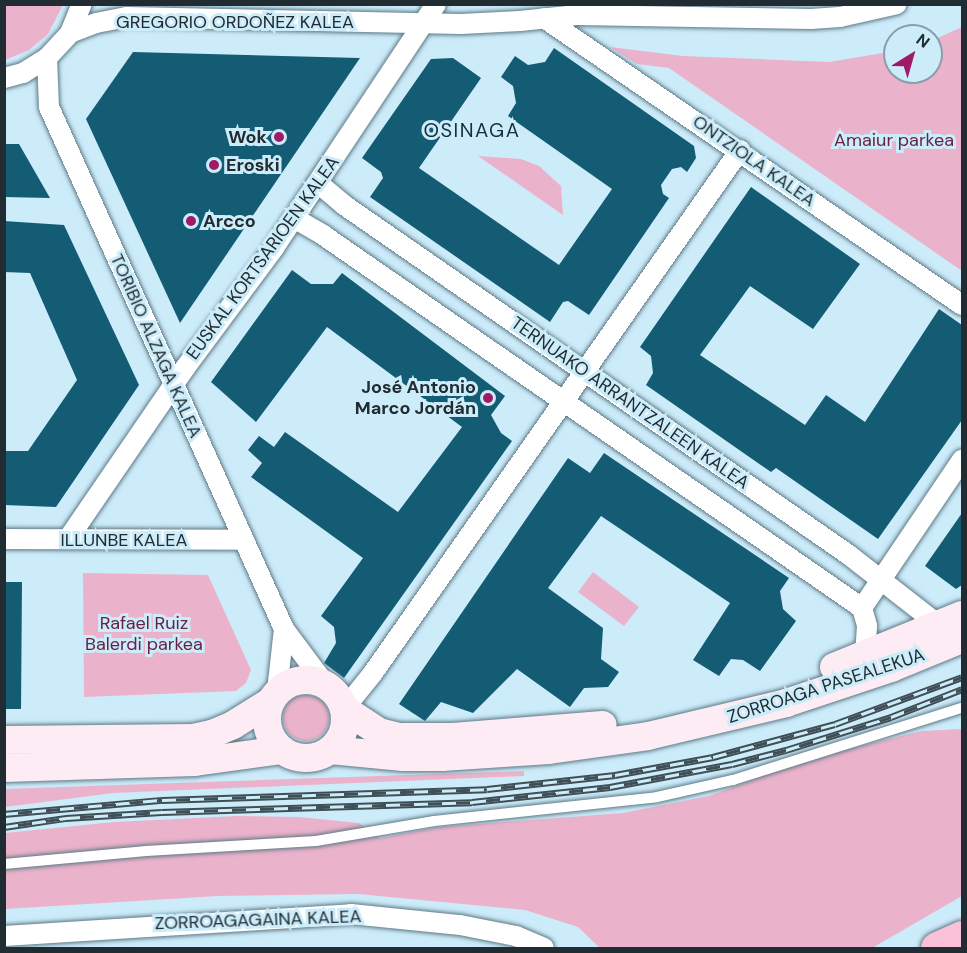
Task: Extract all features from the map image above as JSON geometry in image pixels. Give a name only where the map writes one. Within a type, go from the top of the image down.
[{"type":"highway","points":[[937,948],[963,937]]},
{"type":"main road","name":"ZORROAGA PASEALEKUA","points":[[344,708],[379,732],[399,737],[474,735],[609,724],[798,681],[865,656],[955,627]]},
{"type":"main road","name":"ZORROAGA PASEALEKUA","points":[[330,750],[403,757],[442,757],[549,750],[648,736],[786,703],[891,668],[955,627]]},
{"type":"main road","points":[[4,740],[193,738],[212,734],[233,725],[274,697],[288,683],[313,680],[326,684],[340,699],[344,708],[343,731],[330,750],[319,756],[306,758],[293,756],[282,750],[273,740],[267,728],[266,715],[274,697]]},
{"type":"main road","points":[[4,768],[195,762],[282,750]]},
{"type":"street","points":[[4,78],[23,73],[47,58],[70,33],[82,4]]},
{"type":"street","name":"GREGORIO ORDOÑEZ KALEA","points":[[70,33],[96,23],[127,17],[372,23],[433,16],[544,18],[576,15],[811,19],[840,17],[897,4]]},
{"type":"street","name":"EUSKAL KORTSARIOEN KALEA","points":[[68,539],[433,16]]},
{"type":"street","name":"ONTZIOLA KALEA","points":[[544,18],[740,150],[963,305]]},
{"type":"street","points":[[372,23],[388,32],[394,39],[397,48],[396,66]]},
{"type":"street","name":"TORIBIO ALZAGA KALEA","points":[[47,58],[49,107],[173,386],[284,629],[326,684]]},
{"type":"street","points":[[344,708],[373,673],[740,150]]},
{"type":"street","name":"TERNUAKO ARRANTZALEEN KALEA","points":[[318,183],[344,205],[849,555],[881,581],[955,627]]},
{"type":"street","name":"TERNUAKO ARRANTZALEEN KALEA","points":[[294,218],[323,235],[862,608]]},
{"type":"street","points":[[865,656],[867,626],[862,608],[963,460]]},
{"type":"street","name":"ILLUNBE KALEA","points":[[4,539],[244,540]]},
{"type":"street","points":[[274,697],[284,629]]},
{"type":"street","name":"ZORROAGAGAINA KALEA","points":[[4,936],[351,914],[460,925],[516,936],[544,948]]},
{"type":"lane","points":[[4,864],[146,851],[316,841],[434,821],[657,797],[733,780],[963,708]]},
{"type":"green space","points":[[5,4],[63,5],[48,34],[29,50],[5,60]]},
{"type":"green space","name":"Amaiur parkea","points":[[962,27],[962,271],[669,68],[637,64],[610,47],[683,56],[829,62],[883,53],[883,84],[943,84],[943,36]]},
{"type":"green space","points":[[478,156],[521,159],[539,166],[561,186],[563,215]]},
{"type":"green space","points":[[593,572],[639,607],[624,626],[578,592]]},
{"type":"green space","name":"Rafael Ruiz Balerdi parkea","points":[[83,573],[208,575],[251,670],[246,683],[236,691],[84,697]]},
{"type":"green space","points":[[306,695],[322,702],[329,718],[322,734],[306,741],[290,734],[283,718],[290,702]]},
{"type":"green space","points":[[962,729],[962,896],[872,948],[600,948],[578,927],[525,910],[358,894],[218,896],[5,909],[5,833],[114,822],[237,816],[299,817],[359,823],[380,838],[439,827],[623,813],[709,796],[811,758],[922,731]]},
{"type":"green space","points":[[524,771],[524,776],[113,793],[5,807],[5,789]]},
{"type":"building","points":[[554,48],[694,146],[696,158],[687,172],[681,167],[672,169],[661,185],[663,194],[669,198],[589,315],[568,301],[563,302],[550,322],[370,197],[383,178],[381,172],[362,158],[431,59],[453,58],[481,78],[419,168],[559,265],[612,189],[508,116],[516,103],[513,86],[501,77],[515,56],[528,65],[545,62]]},
{"type":"building","name":"Arcco","points":[[133,52],[360,58],[180,323],[86,119]]},
{"type":"building","points":[[4,144],[19,144],[50,198],[4,197]]},
{"type":"building","points":[[751,187],[860,264],[813,329],[750,286],[700,355],[805,425],[826,395],[865,422],[939,309],[962,325],[962,420],[878,539],[776,468],[771,472],[646,385],[653,373],[651,356],[640,347]]},
{"type":"building","points":[[4,221],[64,225],[139,385],[56,507],[4,505],[4,451],[28,451],[77,380],[30,273],[4,272]]},
{"type":"building","points":[[292,270],[311,284],[333,284],[342,273],[505,396],[491,415],[501,433],[512,441],[344,678],[324,663],[336,643],[334,627],[321,616],[363,558],[251,477],[262,463],[248,450],[259,436],[274,447],[285,432],[398,512],[462,427],[327,327],[256,422],[211,382]]},
{"type":"building","points":[[604,453],[789,578],[780,591],[783,609],[796,621],[760,671],[743,660],[731,659],[719,676],[693,660],[730,603],[601,516],[548,588],[603,628],[601,659],[619,672],[608,687],[584,688],[570,707],[517,669],[473,713],[441,702],[425,721],[399,704],[568,458],[590,473]]},
{"type":"building","points":[[962,513],[962,585],[956,589],[925,566]]},
{"type":"building","points":[[4,582],[22,582],[21,709],[4,709]]},
{"type":"railway","points":[[4,814],[162,800],[487,789],[615,775],[713,757],[835,724],[962,677]]},
{"type":"railway","points":[[4,827],[66,818],[162,812],[472,802],[610,787],[732,764],[786,750],[891,717],[962,689]]},
{"type":"place","name":"Wok","points":[[279,137]]},
{"type":"place","name":"Eroski","points":[[214,165]]},
{"type":"place","name":"Arcco","points":[[191,221]]},
{"type":"place","name":"José Antonio Marco Jordán","points":[[488,398]]},
{"type":"district","name":"OSINAGA","points":[[472,130]]}]
